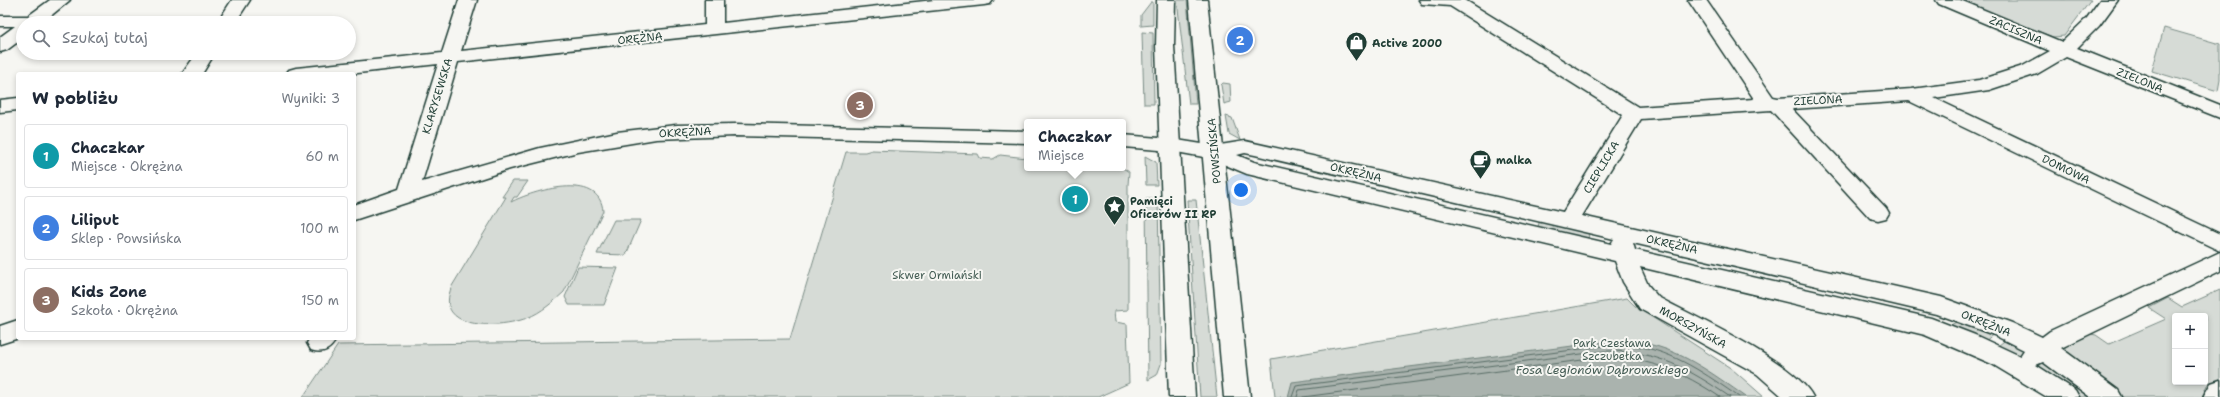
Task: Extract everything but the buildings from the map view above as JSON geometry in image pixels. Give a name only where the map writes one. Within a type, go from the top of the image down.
[{"type":"street","points":[[40,16],[61,0]]},
{"type":"street","points":[[231,16],[241,0]]},
{"type":"street","name":"KLARYSEWSKA","points":[[410,193],[410,184],[468,0]]},
{"type":"street","points":[[714,0],[714,30]]},
{"type":"street","points":[[1166,0],[1165,46],[1171,145],[1182,397]]},
{"type":"street","name":"POWSIŃSKA","points":[[1198,0],[1237,397]]},
{"type":"street","points":[[1428,0],[1454,1],[1634,113]]},
{"type":"street","points":[[1697,0],[1771,103],[1878,213]]},
{"type":"street","name":"ZACISZNA","points":[[1945,0],[2065,50]]},
{"type":"street","points":[[2065,50],[2093,22],[2109,0]]},
{"type":"street","name":"ORĘŻNA","points":[[315,72],[972,1]]},
{"type":"street","points":[[0,21],[16,23]]},
{"type":"street","points":[[0,46],[16,34]]},
{"type":"street","name":"ZIELONA","points":[[1634,113],[1912,95],[1998,82],[2030,70],[2065,50],[2220,112]]},
{"type":"street","points":[[193,72],[201,60]]},
{"type":"street","name":"DOMOWA","points":[[1912,95],[2220,243]]},
{"type":"street","points":[[0,106],[16,104]]},
{"type":"street","name":"CIEPLICKA","points":[[1569,220],[1634,113]]},
{"type":"street","name":"OKRĘŻNA","points":[[356,213],[410,193],[501,163],[585,144],[657,133],[702,130],[751,130],[1024,136]]},
{"type":"street","name":"OKRĘŻNA","points":[[1126,141],[1171,145],[1214,152],[1247,167],[1932,327],[1973,343],[2020,367],[2066,397]]},
{"type":"street","name":"OKRĘŻNA","points":[[1214,152],[1245,147],[1941,306],[1996,326],[2043,348],[2109,397]]},
{"type":"street","name":"MORSZYŃSKA","points":[[1619,232],[1628,270],[1640,292],[1649,303],[1766,367],[1800,397]]},
{"type":"street","points":[[2020,367],[2059,337],[2205,269],[2220,260]]},
{"type":"street","points":[[0,335],[16,330]]},
{"type":"street","points":[[2216,397],[2220,390]]},
{"type":"green space","points":[[1177,0],[1187,0],[1196,104],[1189,104]]},
{"type":"green space","points":[[1955,0],[2091,0],[2064,36],[2053,37]]},
{"type":"green space","points":[[1151,2],[1153,2],[1153,25],[1141,26],[1141,15]]},
{"type":"green space","points":[[2164,28],[2220,44],[2220,80],[2218,91],[2152,71]]},
{"type":"green space","points":[[1142,32],[1153,33],[1154,104],[1144,104]]},
{"type":"green space","points":[[1223,83],[1230,84],[1231,102],[1224,104],[1221,85]]},
{"type":"green space","points":[[1226,116],[1232,118],[1240,140],[1229,134]]},
{"type":"green space","name":"Skwer Ormiański","points":[[872,150],[978,154],[980,158],[993,159],[1000,155],[1024,158],[1024,171],[1126,170],[1129,172],[1128,310],[1114,311],[1115,322],[1127,324],[1129,383],[1098,397],[303,397],[338,345],[790,339],[846,152],[865,152]]},
{"type":"green space","points":[[1145,156],[1156,162],[1157,185],[1146,185]]},
{"type":"green space","points":[[513,181],[528,181],[517,197],[514,197],[511,202],[549,189],[578,187],[590,191],[599,198],[603,211],[564,292],[538,313],[527,318],[502,324],[472,323],[460,319],[452,312],[448,301],[452,286],[506,197],[502,197]]},
{"type":"green space","points":[[1146,199],[1158,199],[1161,364],[1157,375],[1148,380]]},
{"type":"green space","points":[[1187,200],[1196,200],[1217,397],[1200,397]]},
{"type":"green space","points":[[1540,219],[1589,231],[1588,243],[1537,231]]},
{"type":"green space","points":[[614,220],[641,220],[626,255],[597,254]]},
{"type":"green space","points":[[578,267],[618,268],[604,305],[569,305],[565,297]]},
{"type":"green space","points":[[2220,290],[2220,380],[2208,385],[2208,313],[2172,313],[2172,385],[2207,385],[2202,397],[2118,397],[2065,354],[2065,347],[2086,333],[2096,335],[2109,344],[2166,319],[2149,308],[2168,298],[2182,307]]},
{"type":"green space","name":"Park Czesława Szczubełka","points":[[1627,298],[1635,306],[1732,369],[1764,397],[1275,397],[1271,359]]},
{"type":"green space","points":[[1963,319],[1996,332],[1983,343],[1944,328]]},
{"type":"green space","points":[[2008,338],[2025,348],[2023,355],[2019,357],[1994,349]]},
{"type":"green space","points":[[2048,361],[2099,397],[2076,397],[2038,370],[2041,363]]},
{"type":"water","name":"Fosa Legionów Dąbrowskiego","points":[[1604,342],[1635,342],[1665,349],[1694,362],[1746,397],[1288,397],[1292,382]]},
{"type":"place","name":"Liliput","points":[[1240,40]]},
{"type":"place","name":"Active 2000","points":[[1357,62]]},
{"type":"place","name":"Kids Zone","points":[[860,105]]},
{"type":"place","name":"malka","points":[[1480,180]]},
{"type":"place","name":"Chaczkar","points":[[1075,199]]},
{"type":"place","name":"Pamięci Oficerów II RP","points":[[1115,226]]}]
